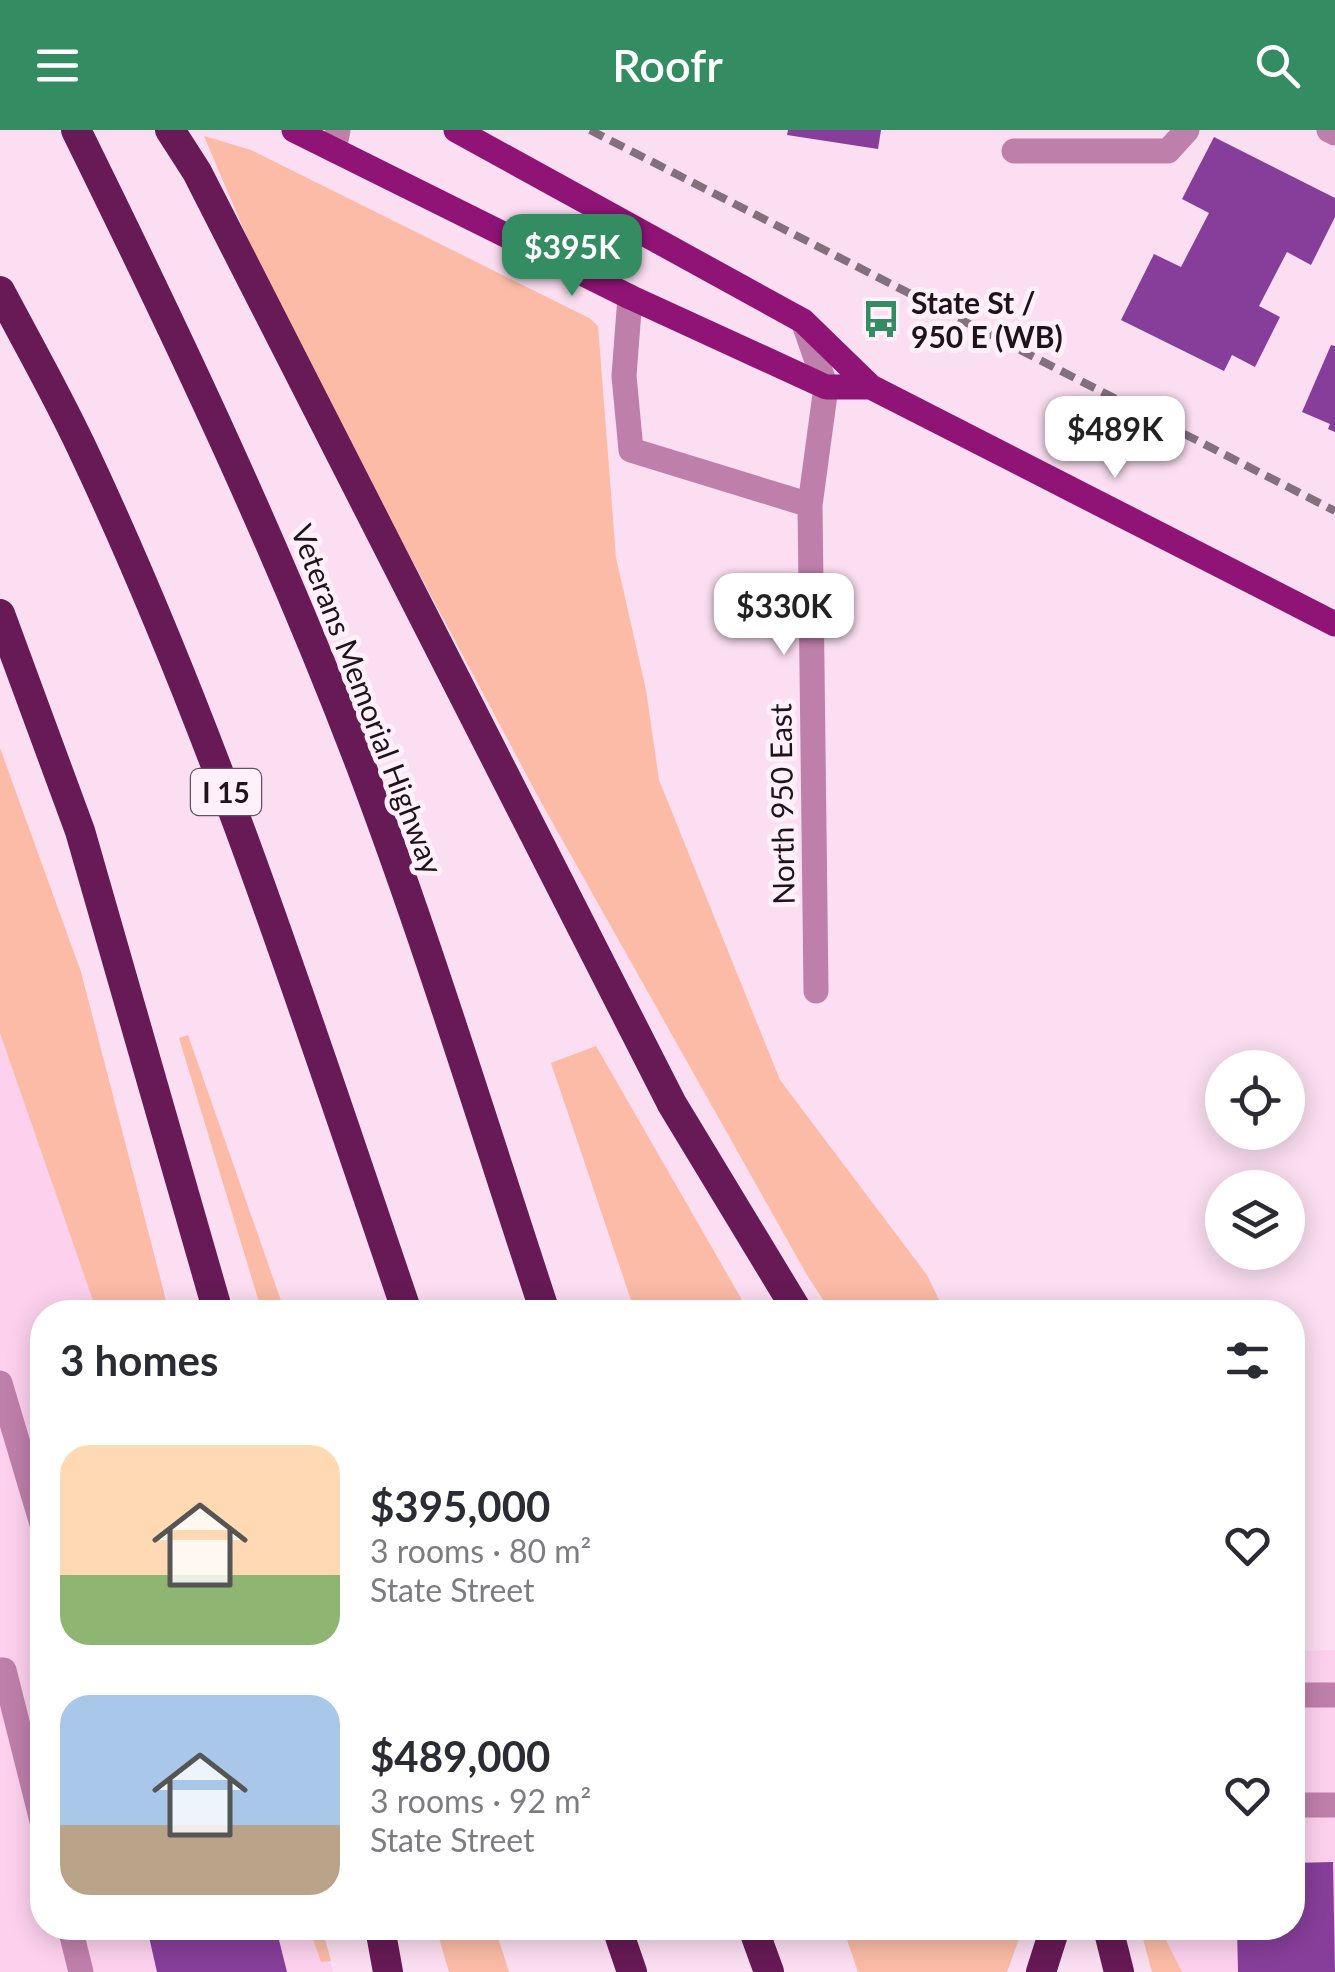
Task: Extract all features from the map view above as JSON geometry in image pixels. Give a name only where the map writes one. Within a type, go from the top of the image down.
[{"type":"highway","name":"Veterans Memorial Highway","points":[[76,130],[239,467],[360,765],[541,1300]]},
{"type":"highway","points":[[170,130],[197,172],[672,1104],[791,1300]]},
{"type":"highway","name":"I 15","points":[[0,291],[96,477],[232,807],[403,1300]]},
{"type":"highway","points":[[0,614],[80,831],[215,1300]]},
{"type":"highway","points":[[620,1940],[632,1972]]},
{"type":"highway","points":[[757,1940],[768,1972]]},
{"type":"highway","points":[[1041,1972],[1051,1940]]},
{"type":"highway","points":[[1111,1940],[1119,1972]]},
{"type":"main road","points":[[294,130],[336,140],[630,298],[826,388],[871,388]]},
{"type":"main road","points":[[456,130],[803,321],[871,388],[1335,624]]},
{"type":"street","points":[[1014,151],[1168,152],[1188,130]]},
{"type":"street","points":[[630,298],[624,376],[631,450],[810,506]]},
{"type":"street","name":"North 950 East","points":[[803,321],[826,388],[810,506],[816,991]]},
{"type":"street","points":[[0,1383],[30,1484]]},
{"type":"street","points":[[0,1670],[4,1670],[30,1773]]},
{"type":"street","points":[[1305,1695],[1335,1695]]},
{"type":"street","points":[[1305,1805],[1335,1806]]},
{"type":"street","points":[[73,1940],[81,1972]]},
{"type":"shaded area","points":[[204,136],[251,150],[589,318],[598,326],[616,558],[646,690],[659,780],[780,1080],[927,1275],[939,1300],[823,1300],[541,802],[275,303]]},
{"type":"shaded area","points":[[0,748],[81,972],[166,1300],[93,1300],[0,1033]]},
{"type":"shaded area","points":[[0,1009],[102,1300],[30,1300],[30,1940],[324,1940],[333,1972],[0,1972]]},
{"type":"shaded area","points":[[188,1035],[281,1300],[258,1300],[179,1038]]},
{"type":"shaded area","points":[[596,1046],[742,1300],[631,1300],[551,1063]]},
{"type":"shaded area","points":[[1335,1650],[1335,1972],[1160,1972],[1153,1940],[1305,1940],[1305,1651]]},
{"type":"shaded area","points":[[313,1940],[325,1940],[331,1961],[321,1962]]},
{"type":"shaded area","points":[[440,1940],[499,1940],[509,1972],[449,1972]]},
{"type":"shaded area","points":[[847,1940],[1019,1940],[1007,1972],[858,1972]]},
{"type":"shaded area","points":[[1143,1940],[1166,1940],[1182,1972],[1152,1972]]},
{"type":"building","points":[[788,130],[881,130],[878,149],[787,135]]},
{"type":"building","points":[[1214,137],[1335,198],[1335,217],[1311,265],[1287,252],[1259,306],[1280,317],[1255,367],[1232,355],[1224,371],[1121,320],[1154,254],[1181,267],[1209,213],[1182,199]]},
{"type":"building","points":[[1331,345],[1335,346],[1335,432],[1328,429],[1330,424],[1302,412]]},
{"type":"building","points":[[1333,1862],[1335,1972],[1238,1972],[1237,1940],[1305,1940],[1305,1863]]},
{"type":"building","points":[[150,1940],[279,1940],[287,1972],[157,1972]]},
{"type":"railway","points":[[590,130],[1335,511]]},
{"type":"place","name":"State St / 950 E (WB)","points":[[881,319]]}]
